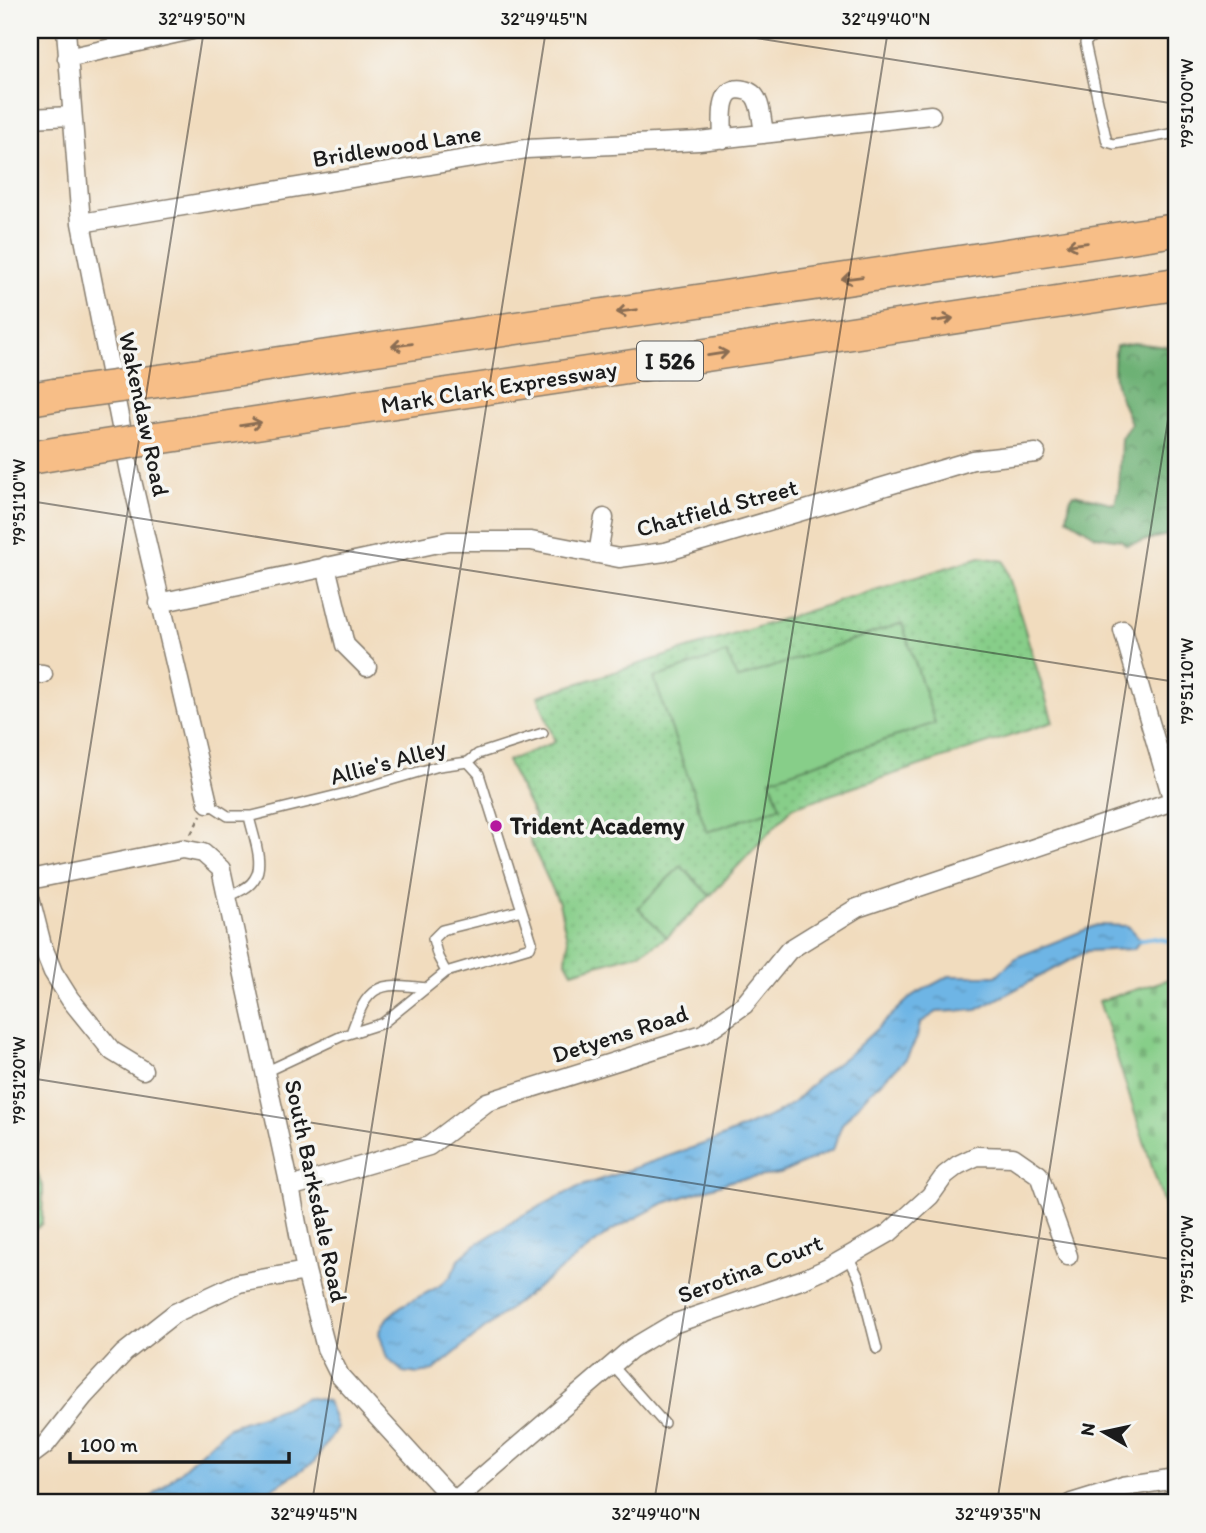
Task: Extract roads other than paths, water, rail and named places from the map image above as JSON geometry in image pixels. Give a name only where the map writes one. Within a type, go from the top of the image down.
[{"type":"highway","name":"I 526","points":[[42,397],[1176,230]]},
{"type":"highway","name":"Mark Clark Expressway","points":[[30,458],[1176,284]]},
{"type":"street","name":"Wakendaw Road","points":[[66,30],[81,223],[159,603],[208,803]]},
{"type":"street","points":[[67,58],[192,30]]},
{"type":"street","points":[[723,139],[724,101],[728,93],[737,89],[754,94],[759,102],[764,134]]},
{"type":"street","points":[[30,118],[72,116]]},
{"type":"street","name":"Bridlewood Lane","points":[[81,223],[526,149],[723,139],[931,116]]},
{"type":"street","name":"Chatfield Street","points":[[159,603],[326,566],[459,541],[531,541],[619,558],[665,552],[973,460],[1036,453]]},
{"type":"street","points":[[598,554],[604,518]]},
{"type":"street","points":[[326,566],[345,645],[368,667]]},
{"type":"street","points":[[1124,630],[1175,800]]},
{"type":"street","name":"Detyens Road","points":[[290,1187],[429,1146],[487,1102],[703,1034],[744,1005],[789,950],[857,908],[1175,800]]},
{"type":"street","name":"South Barksdale Road","points":[[30,880],[182,849],[203,853],[220,869],[306,1271],[326,1348],[340,1376],[454,1503]]},
{"type":"street","points":[[30,898],[42,945],[53,972],[70,999],[112,1051],[143,1070]]},
{"type":"street","name":"Serotina Court","points":[[454,1503],[631,1349],[673,1324],[804,1279],[848,1256],[889,1233],[930,1196],[945,1175],[977,1156],[1013,1157],[1040,1175],[1068,1256]]},
{"type":"street","points":[[30,1456],[46,1444],[84,1396],[124,1353],[174,1313],[239,1283],[306,1271]]},
{"type":"street","points":[[1071,1503],[1123,1487],[1176,1479]]},
{"type":"lane","points":[[1130,30],[1091,37],[1085,43],[1107,142],[1114,144],[1176,133]]},
{"type":"lane","points":[[468,762],[478,754],[543,733]]},
{"type":"lane","name":"Allie's Alley","points":[[208,803],[228,816],[249,816],[350,792],[439,766],[468,762],[480,774],[532,942],[530,947],[446,972],[383,1023],[351,1033],[265,1072]]},
{"type":"lane","points":[[227,897],[244,889],[256,878],[258,862],[249,816]]},
{"type":"lane","points":[[446,972],[433,939],[442,930],[522,910]]},
{"type":"lane","points":[[351,1033],[362,1003],[374,990],[395,983],[426,988]]},
{"type":"lane","points":[[848,1256],[859,1278],[877,1349]]},
{"type":"lane","points":[[612,1366],[664,1423]]},
{"type":"water","points":[[1097,925],[1128,926],[1140,940],[1134,949],[1087,951],[977,1010],[937,1012],[920,1023],[917,1038],[906,1059],[865,1097],[842,1124],[833,1150],[780,1174],[734,1180],[662,1204],[611,1231],[434,1370],[419,1374],[403,1372],[387,1358],[379,1333],[387,1318],[401,1306],[438,1287],[451,1276],[459,1259],[475,1245],[523,1215],[576,1188],[715,1140],[775,1114],[794,1102],[913,995],[949,976],[996,976],[1017,957]]},
{"type":"water","points":[[307,1397],[328,1401],[337,1428],[314,1462],[255,1503],[145,1503],[229,1427]]},
{"type":"waterway","points":[[1140,940],[1152,938],[1176,942]]},
{"type":"place","name":"Trident Academy","points":[[496,826]]}]
